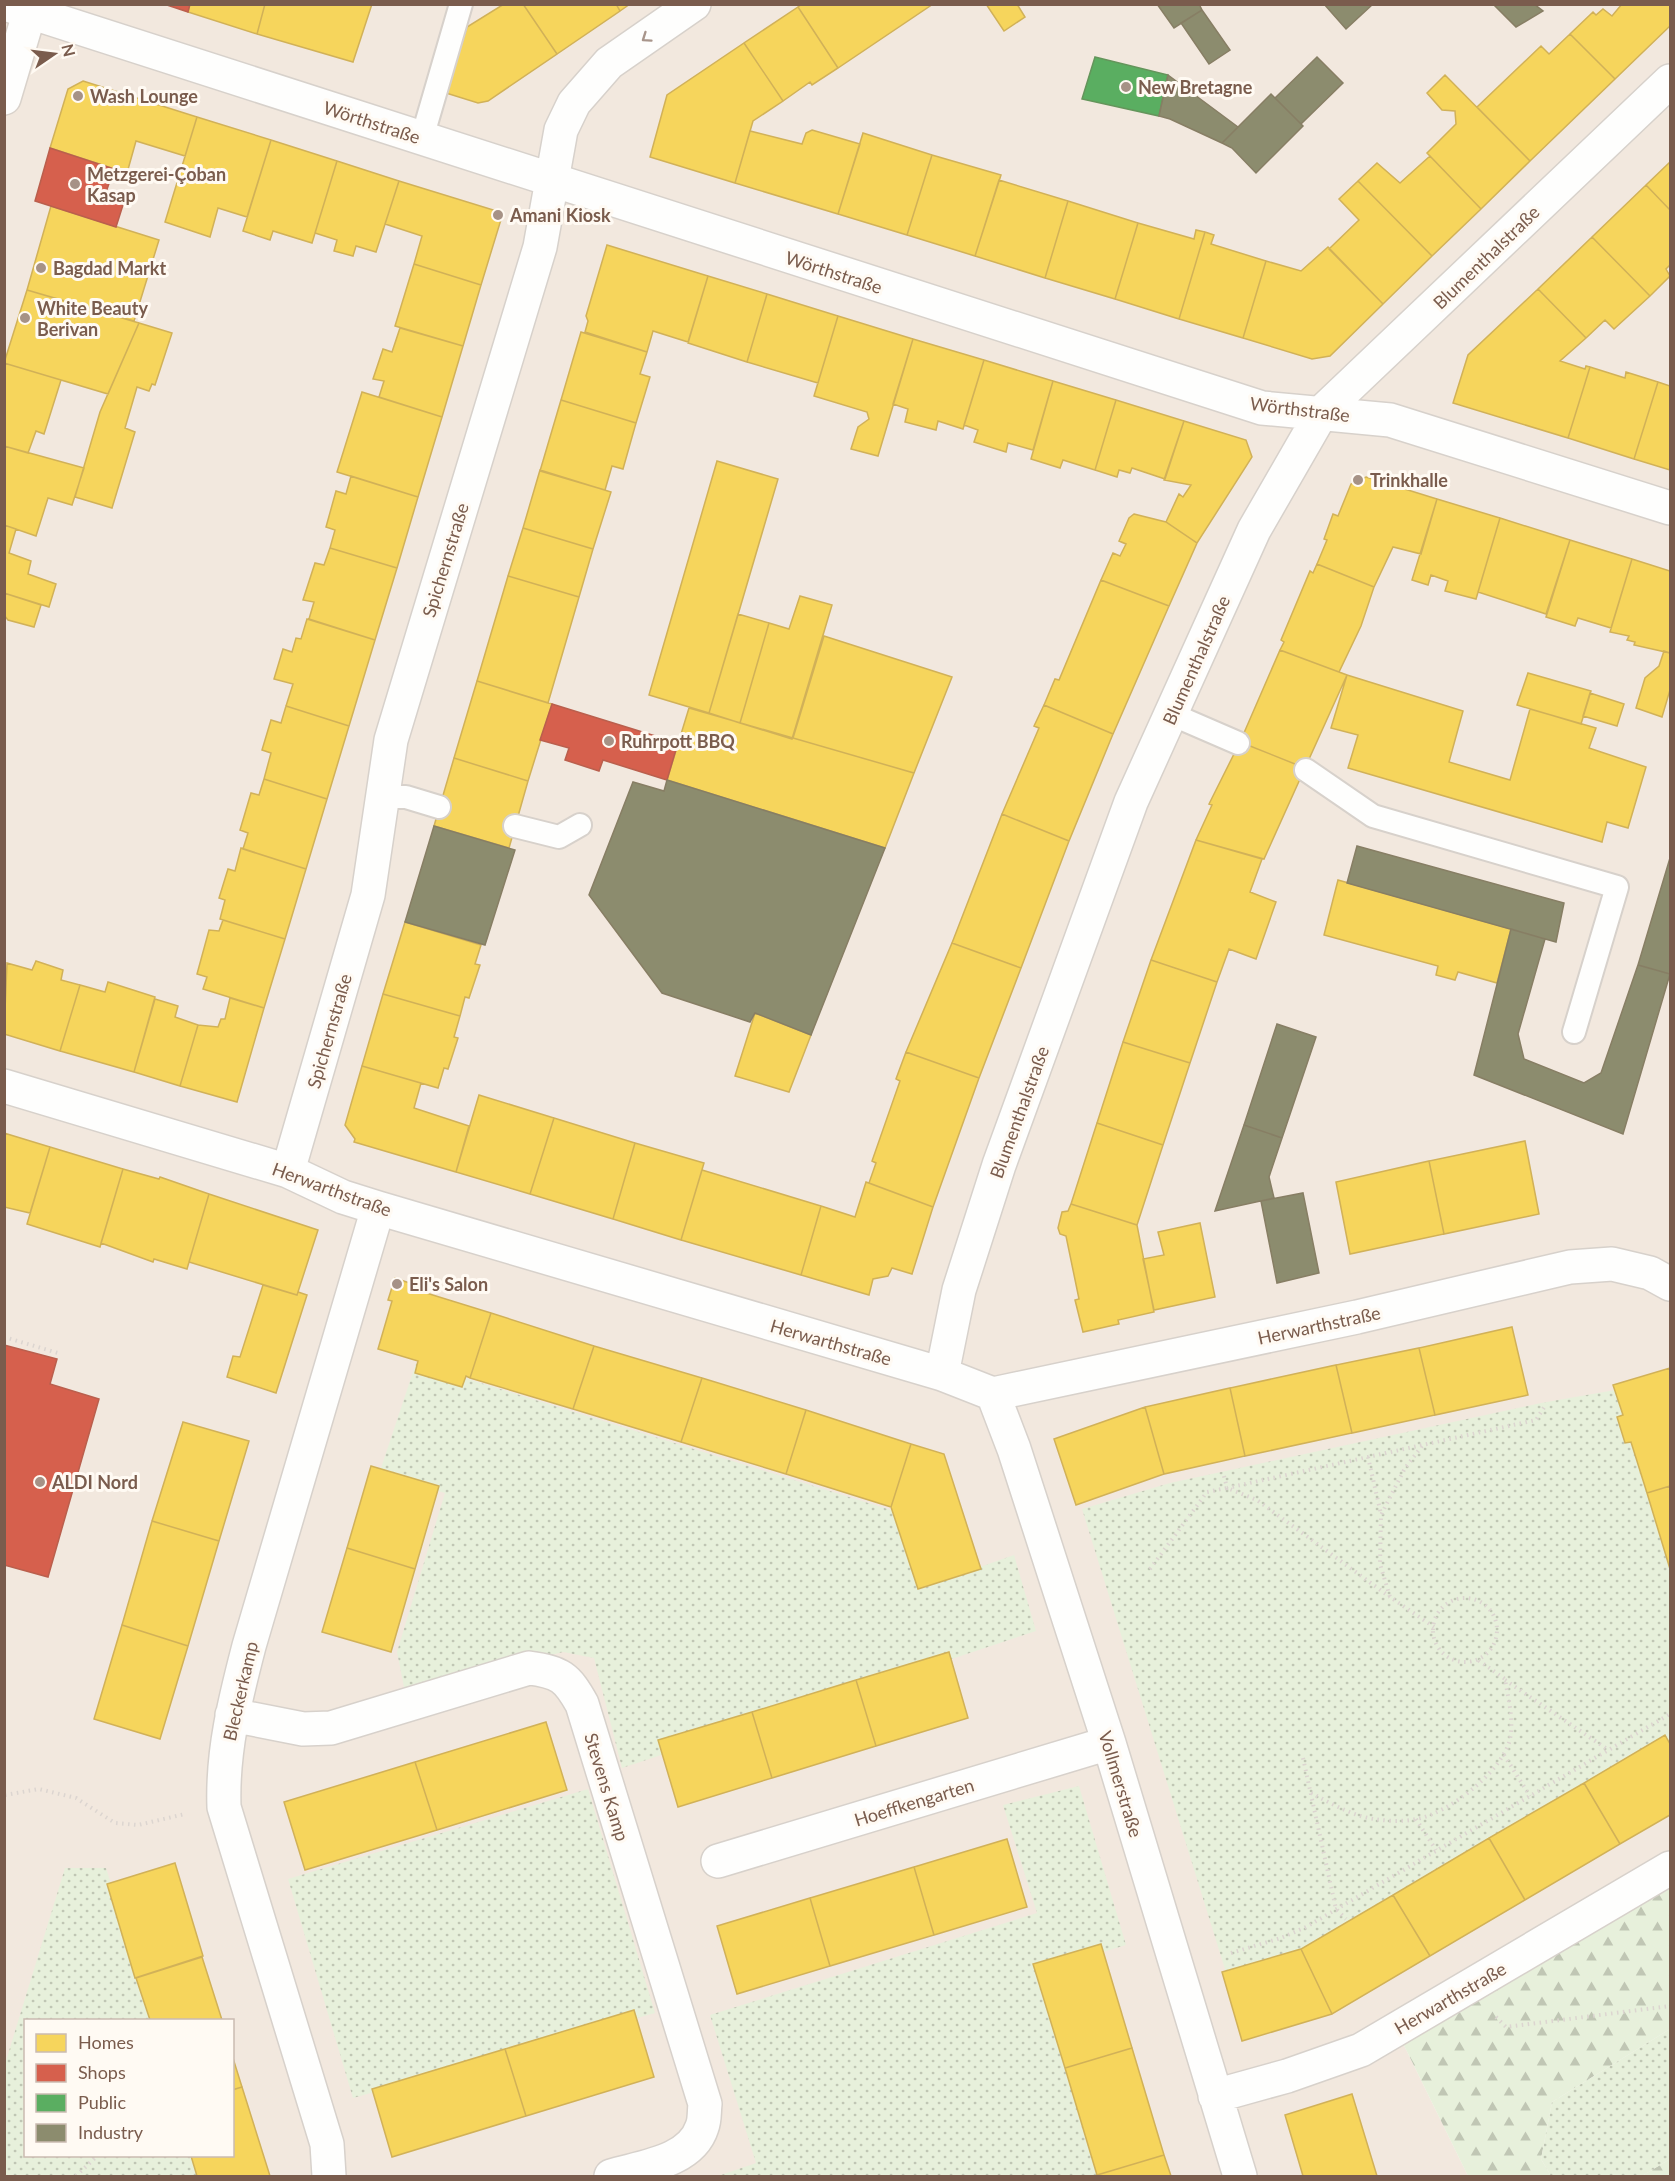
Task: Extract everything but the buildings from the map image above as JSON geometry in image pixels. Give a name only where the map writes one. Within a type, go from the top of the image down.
[{"type":"street","name":"Spichernstraße","points":[[288,1171],[368,895],[391,740],[540,247],[561,130],[574,103],[609,63],[694,4]]},
{"type":"street","name":"Wörthstraße","points":[[22,7],[553,179],[610,201],[1262,408],[1390,420],[1671,508]]},
{"type":"street","points":[[4,98],[22,7]]},
{"type":"street","name":"Blumenthalstraße","points":[[942,1374],[959,1290],[999,1165],[1131,802],[1254,530],[1322,412],[1671,81]]},
{"type":"street","name":"Herwarthstraße","points":[[4,1086],[288,1171],[343,1197],[378,1208],[942,1374],[993,1394],[1357,1317],[1570,1267],[1612,1264],[1650,1273],[1671,1284]]},
{"type":"street","name":"Bleckerkamp","points":[[329,2176],[327,2144],[224,1807],[223,1770],[231,1714],[299,1471],[378,1208]]},
{"type":"street","name":"Vollmerstraße","points":[[993,1394],[1014,1449],[1109,1743],[1240,2176]]},
{"type":"street","name":"Stevens Kamp","points":[[231,1714],[303,1729],[331,1728],[529,1668],[551,1671],[570,1682],[582,1704],[705,2104],[702,2127],[691,2145],[673,2158],[611,2176]]},
{"type":"street","name":"Hoeffkengarten","points":[[718,1862],[1109,1743]]},
{"type":"street","name":"Herwarthstraße","points":[[1215,2096],[1298,2073],[1361,2050],[1671,1869]]},
{"type":"lane","points":[[422,138],[461,4]]},
{"type":"lane","points":[[1172,714],[1238,743]]},
{"type":"lane","points":[[1306,770],[1373,816],[1617,887],[1574,1032]]},
{"type":"lane","points":[[382,796],[406,797],[439,807]]},
{"type":"lane","points":[[515,826],[559,837],[580,825]]},
{"type":"path","points":[[4,1336],[58,1353]]},
{"type":"path","points":[[1150,1569],[1207,1492],[1536,1420],[1545,1406]]},
{"type":"path","points":[[1381,1515],[1405,1468],[1422,1446]]},
{"type":"path","points":[[1368,1457],[1381,1515],[1380,1564],[1390,1597]]},
{"type":"path","points":[[1224,1476],[1227,1488]]},
{"type":"path","points":[[1227,1488],[1257,1500],[1434,1627]]},
{"type":"path","points":[[1460,1599],[1470,1599],[1488,1608],[1494,1617],[1496,1637],[1493,1646],[1478,1660],[1468,1662],[1450,1659],[1437,1645],[1434,1627],[1442,1608],[1460,1599]]},
{"type":"path","points":[[1478,1660],[1607,1749]]},
{"type":"path","points":[[1311,1793],[1374,1819],[1416,1819],[1431,1815],[1458,1799],[1485,1778],[1504,1755],[1510,1738],[1511,1712],[1504,1679]]},
{"type":"path","points":[[1231,1953],[1281,1938],[1336,1909],[1607,1749],[1671,1714]]},
{"type":"path","points":[[1504,1755],[1530,1796]]},
{"type":"path","points":[[1303,1758],[1336,1909],[1346,1919]]},
{"type":"path","points":[[6,1795],[39,1789],[75,1798],[115,1823],[138,1825],[224,1807]]},
{"type":"path","points":[[1416,1819],[1436,1850]]},
{"type":"path","points":[[1468,1988],[1506,2027],[1671,2006]]},
{"type":"path","points":[[76,2176],[96,2157]]},
{"type":"shaded area","points":[[5,5],[1670,5],[1670,1855],[1395,2027],[1468,2176],[5,2176]]},
{"type":"green space","points":[[416,1363],[907,1515],[926,1586],[1014,1555],[1036,1631],[622,1768],[594,1658],[563,1652],[405,1692],[397,1652],[445,1493],[379,1474]]},
{"type":"green space","points":[[1621,1389],[1670,1549],[1670,1743],[1309,1961],[1229,1982],[1082,1509],[1170,1483],[1541,1403]]},
{"type":"green space","points":[[1079,1786],[1126,1945],[1047,1969],[1100,2176],[718,2176],[756,2163],[710,2015],[1037,1913],[1003,1805]]},
{"type":"green space","points":[[588,1789],[655,2013],[353,2098],[288,1879]]},
{"type":"green space","points":[[65,1868],[106,1868],[153,2019],[24,2019],[24,2157],[195,2157],[201,2176],[5,2176],[5,2064]]},
{"type":"green space","points":[[1670,1870],[1670,2029],[1552,2102],[1541,2159],[1551,2176],[1468,2176],[1395,2027]]},
{"type":"green space","points":[[1670,2029],[1670,2159],[1642,2176],[1551,2176],[1541,2159],[1552,2102]]},
{"type":"green space","points":[[1670,2159],[1670,2176],[1642,2176]]},
{"type":"place","name":"New Bretagne","points":[[1126,87]]},
{"type":"place","name":"Wash Lounge","points":[[78,96]]},
{"type":"place","name":"Metzgerei-Çoban Kasap","points":[[75,184]]},
{"type":"place","name":"Amani Kiosk","points":[[498,215]]},
{"type":"place","name":"Bagdad Markt","points":[[41,268]]},
{"type":"place","name":"White Beauty Berivan","points":[[25,318]]},
{"type":"place","name":"Trinkhalle","points":[[1358,480]]},
{"type":"place","name":"Ruhrpott BBQ","points":[[609,741]]},
{"type":"place","name":"Eli's Salon","points":[[397,1284]]},
{"type":"place","name":"ALDI Nord","points":[[40,1482]]}]
